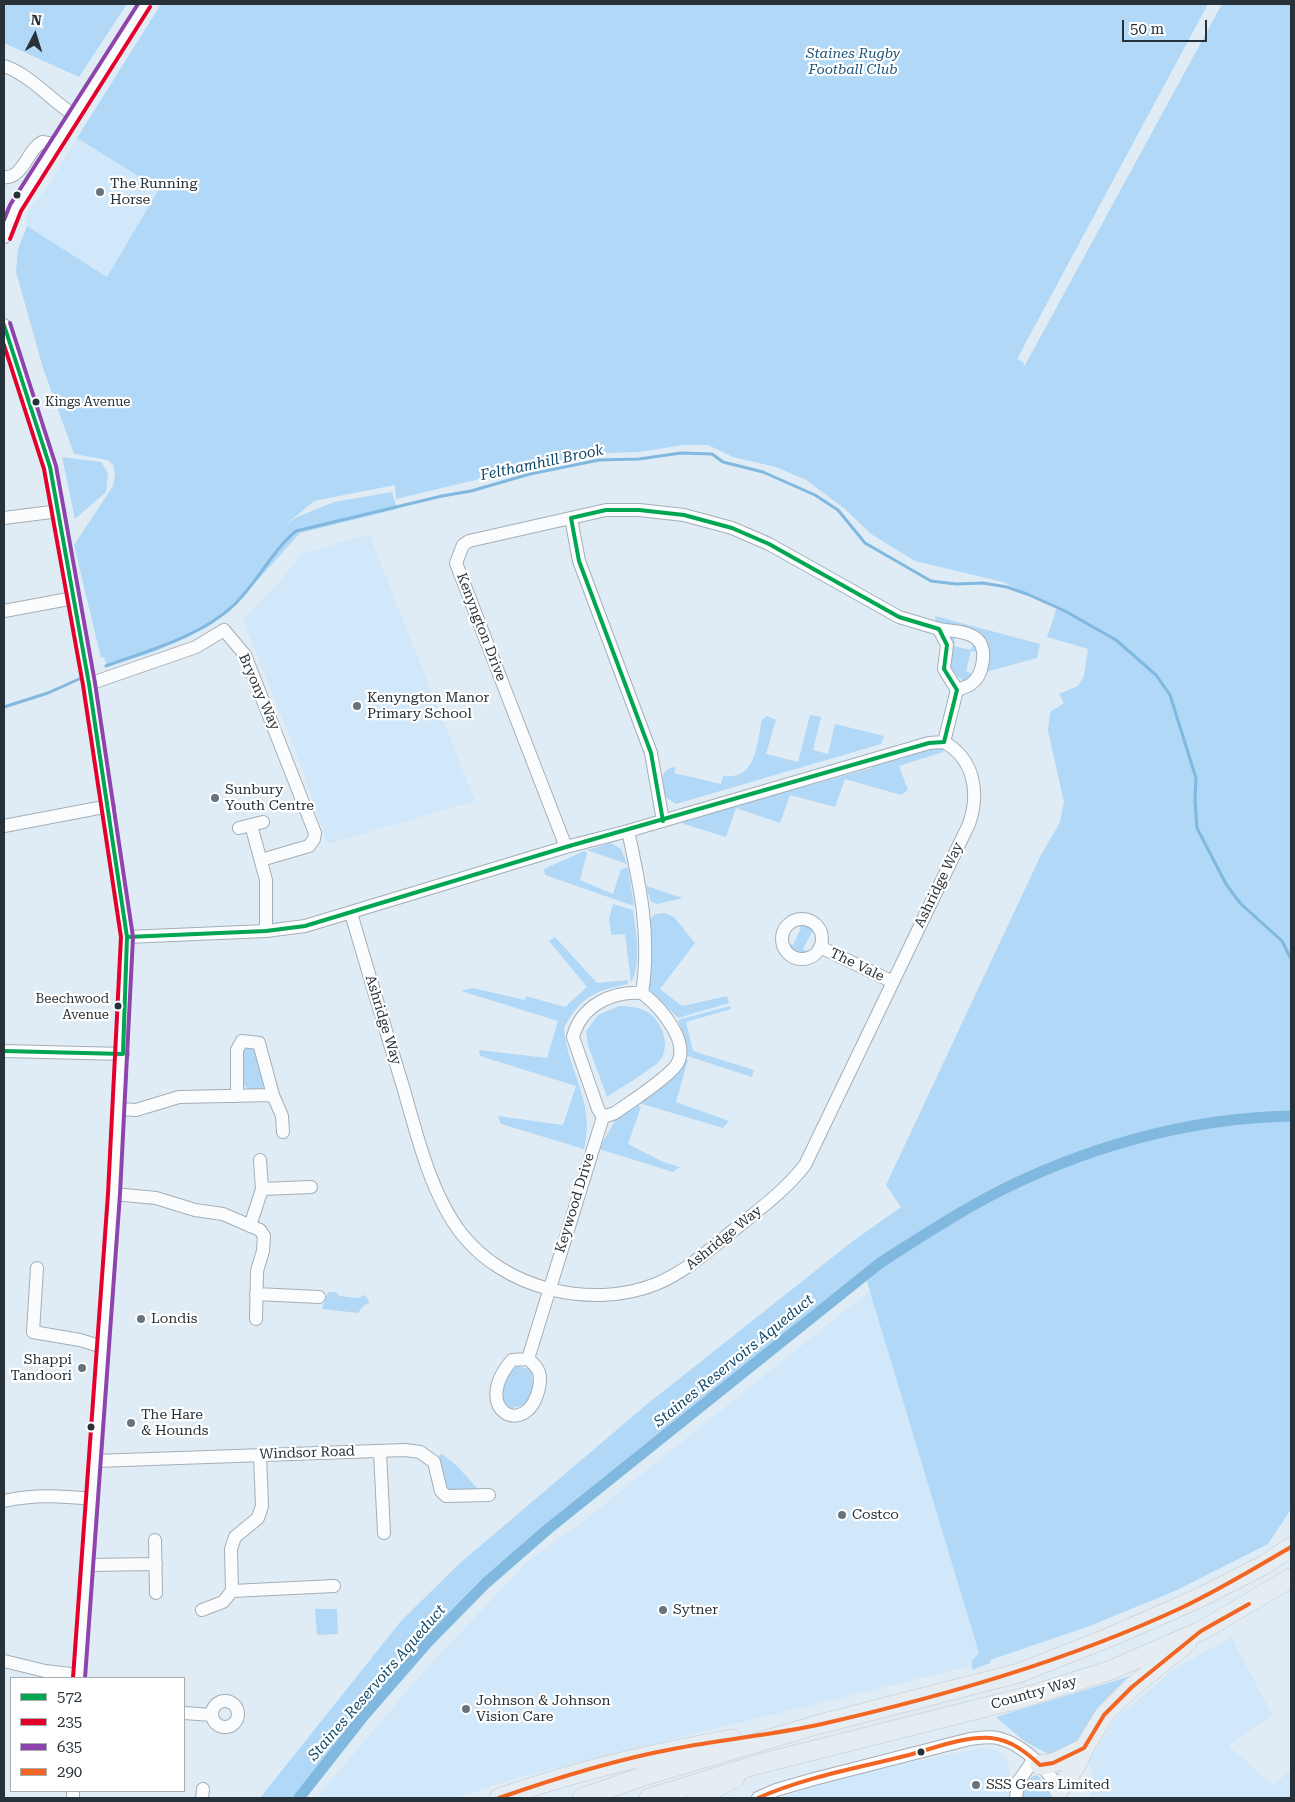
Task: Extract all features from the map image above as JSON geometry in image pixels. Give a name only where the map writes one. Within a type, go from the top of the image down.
[{"type":"highway","name":"Country Way","points":[[820,1724],[1019,1672],[1110,1637],[1199,1598],[1264,1565],[1291,1547]]},
{"type":"highway","name":"Country Way","points":[[760,1764],[1026,1697],[1111,1670],[1201,1631],[1291,1578]]},
{"type":"highway","points":[[1060,1794],[1104,1715],[1132,1687],[1201,1631]]},
{"type":"highway","points":[[499,1798],[571,1774],[671,1750],[820,1724]]},
{"type":"highway","points":[[582,1798],[644,1776],[820,1724]]},
{"type":"highway","points":[[1037,1762],[1053,1763],[1084,1748]]},
{"type":"highway","points":[[649,1798],[760,1764]]},
{"type":"highway","points":[[697,1798],[760,1764]]},
{"type":"street","points":[[4,237],[15,208],[54,144],[145,4]]},
{"type":"street","points":[[4,66],[25,76],[74,115]]},
{"type":"street","points":[[4,177],[9,178],[18,172],[34,146],[42,142],[54,144]]},
{"type":"street","points":[[4,325],[50,467],[59,511],[109,806],[127,937],[120,1109],[79,1676],[45,1671],[4,1661]]},
{"type":"street","name":"Kenyngton Drive","points":[[566,847],[456,563],[462,545],[469,541],[606,510],[639,510],[684,515],[732,528],[769,544],[898,617],[976,638],[982,645],[984,654],[978,676],[971,684],[957,690]]},
{"type":"street","points":[[4,518],[59,511]]},
{"type":"street","points":[[571,518],[579,561],[651,753],[663,821]]},
{"type":"street","points":[[4,611],[74,598]]},
{"type":"street","points":[[127,937],[266,931],[305,926],[566,847],[663,821],[929,743],[946,743],[957,690],[944,669],[947,645],[939,629]]},
{"type":"street","name":"Bryony Way","points":[[89,684],[196,647],[224,630],[245,655],[315,833],[314,839],[309,846],[261,860]]},
{"type":"street","name":"Ashridge Way","points":[[351,913],[420,1144],[438,1194],[461,1233],[488,1260],[522,1280],[548,1289],[582,1294],[626,1293],[656,1284],[684,1270],[787,1187],[805,1164],[969,824],[975,806],[974,787],[964,756],[946,743]]},
{"type":"street","points":[[4,826],[109,806]]},
{"type":"street","points":[[251,825],[266,880],[266,931]]},
{"type":"street","points":[[628,831],[639,878],[646,936],[646,968],[642,993]]},
{"type":"street","name":"The Vale","points":[[820,947],[893,982]]},
{"type":"street","points":[[635,992],[642,993],[667,1017],[677,1036],[679,1053],[675,1067],[615,1113],[604,1116],[598,1109],[573,1037],[576,1024],[583,1013],[595,1002],[635,992]]},
{"type":"street","points":[[237,1096],[238,1050],[242,1042],[259,1044],[273,1095],[282,1116],[283,1132]]},
{"type":"street","points":[[4,1051],[123,1054]]},
{"type":"street","points":[[120,1109],[136,1110],[169,1098],[273,1095]]},
{"type":"street","name":"Keywood Drive","points":[[528,1359],[548,1289],[604,1116]]},
{"type":"street","points":[[250,1226],[262,1189],[260,1160]]},
{"type":"street","points":[[262,1189],[311,1187]]},
{"type":"street","points":[[114,1194],[156,1198],[196,1210],[223,1214],[260,1230],[264,1236],[263,1251],[257,1271],[256,1319]]},
{"type":"street","points":[[37,1268],[33,1332],[80,1340],[103,1347]]},
{"type":"street","points":[[256,1294],[319,1297]]},
{"type":"street","points":[[528,1359],[536,1366],[541,1376],[537,1396],[528,1410],[512,1416],[505,1414],[496,1403],[499,1380],[512,1360],[528,1359]]},
{"type":"street","points":[[380,1451],[384,1533]]},
{"type":"street","name":"Windsor Road","points":[[95,1460],[380,1451],[420,1452],[434,1462],[441,1491],[446,1496],[489,1495]]},
{"type":"street","points":[[202,1610],[223,1602],[232,1591],[231,1549],[235,1537],[258,1518],[262,1506],[260,1455]]},
{"type":"street","points":[[4,1501],[24,1496],[47,1495],[92,1499]]},
{"type":"street","points":[[156,1540],[156,1594]]},
{"type":"street","points":[[88,1565],[156,1564]]},
{"type":"street","points":[[232,1591],[334,1586]]},
{"type":"street","points":[[185,1713],[212,1715]]},
{"type":"street","points":[[758,1798],[776,1790],[814,1779],[970,1739],[997,1738],[1013,1743],[1037,1762],[1060,1794]]},
{"type":"street","points":[[1016,1798],[1018,1782],[1022,1772],[1037,1762]]},
{"type":"shaded area","points":[[77,138],[159,189],[107,277],[27,226],[26,214],[47,187]]},
{"type":"shaded area","name":"Kenyngton Manor Primary School","points":[[369,534],[475,801],[328,844],[302,768],[243,620],[283,578],[301,554]]},
{"type":"shaded area","points":[[871,1290],[982,1663],[520,1777],[457,1798],[316,1798],[424,1671],[529,1560],[577,1526]]},
{"type":"shaded area","points":[[1231,1637],[1273,1716],[1248,1731],[1229,1746],[1273,1785],[1291,1770],[1291,1798],[1089,1798],[1095,1781],[1088,1762],[1113,1722],[1170,1672]]},
{"type":"shaded area","points":[[981,1748],[997,1750],[1006,1757],[1016,1798],[781,1798],[815,1786],[880,1768]]},
{"type":"green space","points":[[4,4],[127,4],[79,77],[4,43]]},
{"type":"green space","name":"Staines Rugby Football Club","points":[[161,4],[1208,4],[1017,359],[1023,362],[1024,367],[1222,4],[1291,4],[1291,1509],[1268,1544],[1175,1591],[1087,1627],[990,1660],[990,1663],[972,1670],[972,1661],[979,1653],[865,1275],[548,1529],[486,1583],[428,1642],[362,1718],[299,1798],[260,1798],[401,1621],[459,1564],[646,1405],[853,1241],[901,1207],[886,1185],[1040,857],[1060,822],[1064,802],[1048,731],[1050,712],[1064,703],[1059,694],[1078,686],[1084,676],[1088,649],[1047,637],[1056,610],[1059,609],[1003,582],[915,561],[871,534],[845,509],[806,480],[776,467],[733,457],[708,445],[683,445],[639,452],[601,453],[554,461],[396,499],[395,485],[314,501],[282,528],[297,517],[334,502],[392,492],[397,509],[300,533],[229,612],[206,628],[154,652],[107,667],[104,657],[101,658],[74,545],[113,486],[115,474],[113,465],[108,460],[74,454],[43,368],[16,272],[18,249],[27,226],[107,277],[159,189],[77,138]]},
{"type":"green space","points":[[62,457],[101,462],[108,473],[106,492],[75,519]]},
{"type":"green space","points":[[935,616],[1040,644],[1037,658],[982,673],[988,648],[953,628],[936,622]]},
{"type":"green space","points":[[948,636],[955,637],[954,646],[971,650],[974,641],[980,653],[971,651],[966,671],[975,675],[966,681],[955,674],[952,669]]},
{"type":"green space","points":[[810,715],[821,717],[813,750],[828,754],[835,724],[884,736],[881,744],[676,804],[665,797],[662,778],[670,768],[676,767],[674,773],[721,784],[723,776],[734,776],[743,772],[749,767],[753,759],[762,720],[767,716],[776,720],[766,754],[798,762]]},
{"type":"green space","points":[[935,747],[944,749],[943,752],[899,766],[908,790],[901,795],[845,779],[835,807],[790,795],[780,823],[736,808],[726,837],[681,823],[730,807],[872,768],[872,765]]},
{"type":"green space","points":[[611,843],[621,849],[627,864],[587,850]]},
{"type":"green space","points":[[584,851],[587,853],[580,880],[613,894],[621,869],[628,867],[634,906],[545,875],[544,869]]},
{"type":"green space","points":[[646,886],[683,898],[657,904],[651,902]]},
{"type":"green space","points":[[613,904],[633,910],[637,937],[637,956],[631,983],[625,934],[611,935],[609,919]]},
{"type":"green space","points":[[665,913],[674,917],[695,943],[660,989],[682,1006],[727,996],[729,1003],[678,1018],[650,990],[650,919],[655,914]]},
{"type":"green space","points":[[804,922],[813,926],[816,934],[812,932],[803,949],[808,952],[798,954],[790,949],[788,943],[793,945],[801,928],[797,925]]},
{"type":"green space","points":[[555,937],[597,983],[628,980],[628,984],[606,989],[583,1002],[570,1017],[564,1028],[566,1044],[584,1101],[587,1132],[584,1149],[501,1124],[498,1116],[563,1125],[576,1086],[480,1056],[479,1050],[547,1058],[558,1021],[461,991],[473,988],[525,1000],[526,996],[565,1007],[587,987],[549,941]]},
{"type":"green space","points":[[619,1006],[639,1009],[651,1015],[663,1032],[665,1046],[664,1053],[658,1063],[607,1097],[588,1045],[586,1031],[598,1015]]},
{"type":"green space","points":[[730,1006],[731,1009],[686,1022],[693,1051],[754,1070],[752,1077],[684,1055],[683,1033],[678,1020]]},
{"type":"green space","points":[[247,1047],[254,1048],[266,1084],[261,1090],[250,1091],[242,1083],[243,1053]]},
{"type":"green space","points":[[683,1059],[688,1060],[676,1102],[729,1121],[723,1128],[639,1103]]},
{"type":"green space","points":[[635,1104],[641,1107],[628,1144],[663,1162],[680,1167],[673,1172],[599,1149],[617,1117]]},
{"type":"green space","points":[[328,1292],[336,1292],[339,1296],[358,1298],[365,1295],[370,1303],[364,1305],[358,1313],[322,1309]]},
{"type":"green space","points":[[517,1366],[530,1369],[533,1383],[532,1389],[523,1404],[510,1408],[502,1398],[503,1387],[508,1375]]},
{"type":"green space","points":[[442,1454],[457,1466],[478,1489],[447,1491],[439,1455]]},
{"type":"green space","points":[[315,1609],[337,1609],[338,1634],[317,1635]]},
{"type":"green space","points":[[1137,1674],[1077,1745],[1059,1755],[1048,1754],[1024,1741],[996,1717]]},
{"type":"green space","points":[[1036,1775],[1041,1779],[1053,1798],[1016,1798],[1015,1794],[1028,1783],[1030,1778]]},
{"type":"waterway","name":"Felthamhill Brook","points":[[106,666],[173,642],[206,626],[221,616],[250,587],[279,548],[296,531],[442,496],[471,491],[530,474],[599,460],[639,459],[681,453],[712,454],[723,462],[763,472],[815,495],[838,510],[865,543],[931,581],[956,584],[983,583],[1007,587],[1065,611],[1116,640],[1156,675],[1170,695],[1196,778],[1197,828],[1226,884],[1240,903],[1282,941],[1291,959]]},
{"type":"waterway","name":"Felthamhill Brook","points":[[4,707],[48,693],[79,679]]},
{"type":"waterway","name":"Staines Reservoirs Aqueduct","points":[[299,1798],[362,1718],[428,1642],[486,1583],[548,1529],[880,1263],[990,1196],[1025,1179],[1098,1150],[1174,1130],[1213,1123],[1291,1116]]},
{"type":"transit line","name":"635","points":[[4,220],[10,205],[138,4]]},
{"type":"transit line","name":"235","points":[[10,239],[21,211],[150,7]]},
{"type":"transit line","name":"635","points":[[10,323],[56,466],[95,683],[133,937],[120,1194],[85,1677]]},
{"type":"transit line","name":"572","points":[[4,325],[50,467],[89,684],[127,937],[123,1054]]},
{"type":"transit line","name":"235","points":[[4,345],[44,469],[83,685],[121,937],[108,1194],[73,1677]]},
{"type":"transit line","name":"572","points":[[571,518],[606,510],[639,510],[684,515],[732,528],[769,544],[899,617],[939,629],[947,645],[944,669],[957,690],[944,742]]},
{"type":"transit line","name":"572","points":[[571,518],[579,561],[651,753],[663,821]]},
{"type":"transit line","name":"572","points":[[127,937],[266,931],[305,926],[566,847],[929,743],[944,742]]},
{"type":"transit line","name":"572","points":[[4,1051],[123,1054]]},
{"type":"transit line","name":"290","points":[[499,1798],[629,1758],[822,1724],[914,1702],[1049,1661],[1094,1645],[1181,1608],[1291,1547]]},
{"type":"transit line","name":"290","points":[[758,1798],[794,1784],[970,1739],[991,1738],[1005,1741],[1018,1747],[1040,1765],[1053,1763],[1084,1748],[1104,1715],[1132,1687],[1201,1631],[1249,1604]]},
{"type":"place","name":"The Running Horse","points":[[100,192]]},
{"type":"place","name":"Kings Avenue","points":[[36,402]]},
{"type":"place","name":"Kenyngton Manor Primary School","points":[[357,706]]},
{"type":"place","name":"Sunbury Youth Centre","points":[[215,798]]},
{"type":"place","name":"Beechwood Avenue","points":[[118,1006]]},
{"type":"place","name":"Londis","points":[[141,1319]]},
{"type":"place","name":"Shappi Tandoori","points":[[82,1368]]},
{"type":"place","name":"The Hare & Hounds","points":[[131,1423]]},
{"type":"place","name":"Costco","points":[[842,1515]]},
{"type":"place","name":"Sytner","points":[[663,1610]]},
{"type":"place","name":"Johnson & Johnson Vision Care","points":[[466,1709]]},
{"type":"place","name":"SSS Gears Limited","points":[[976,1785]]}]
